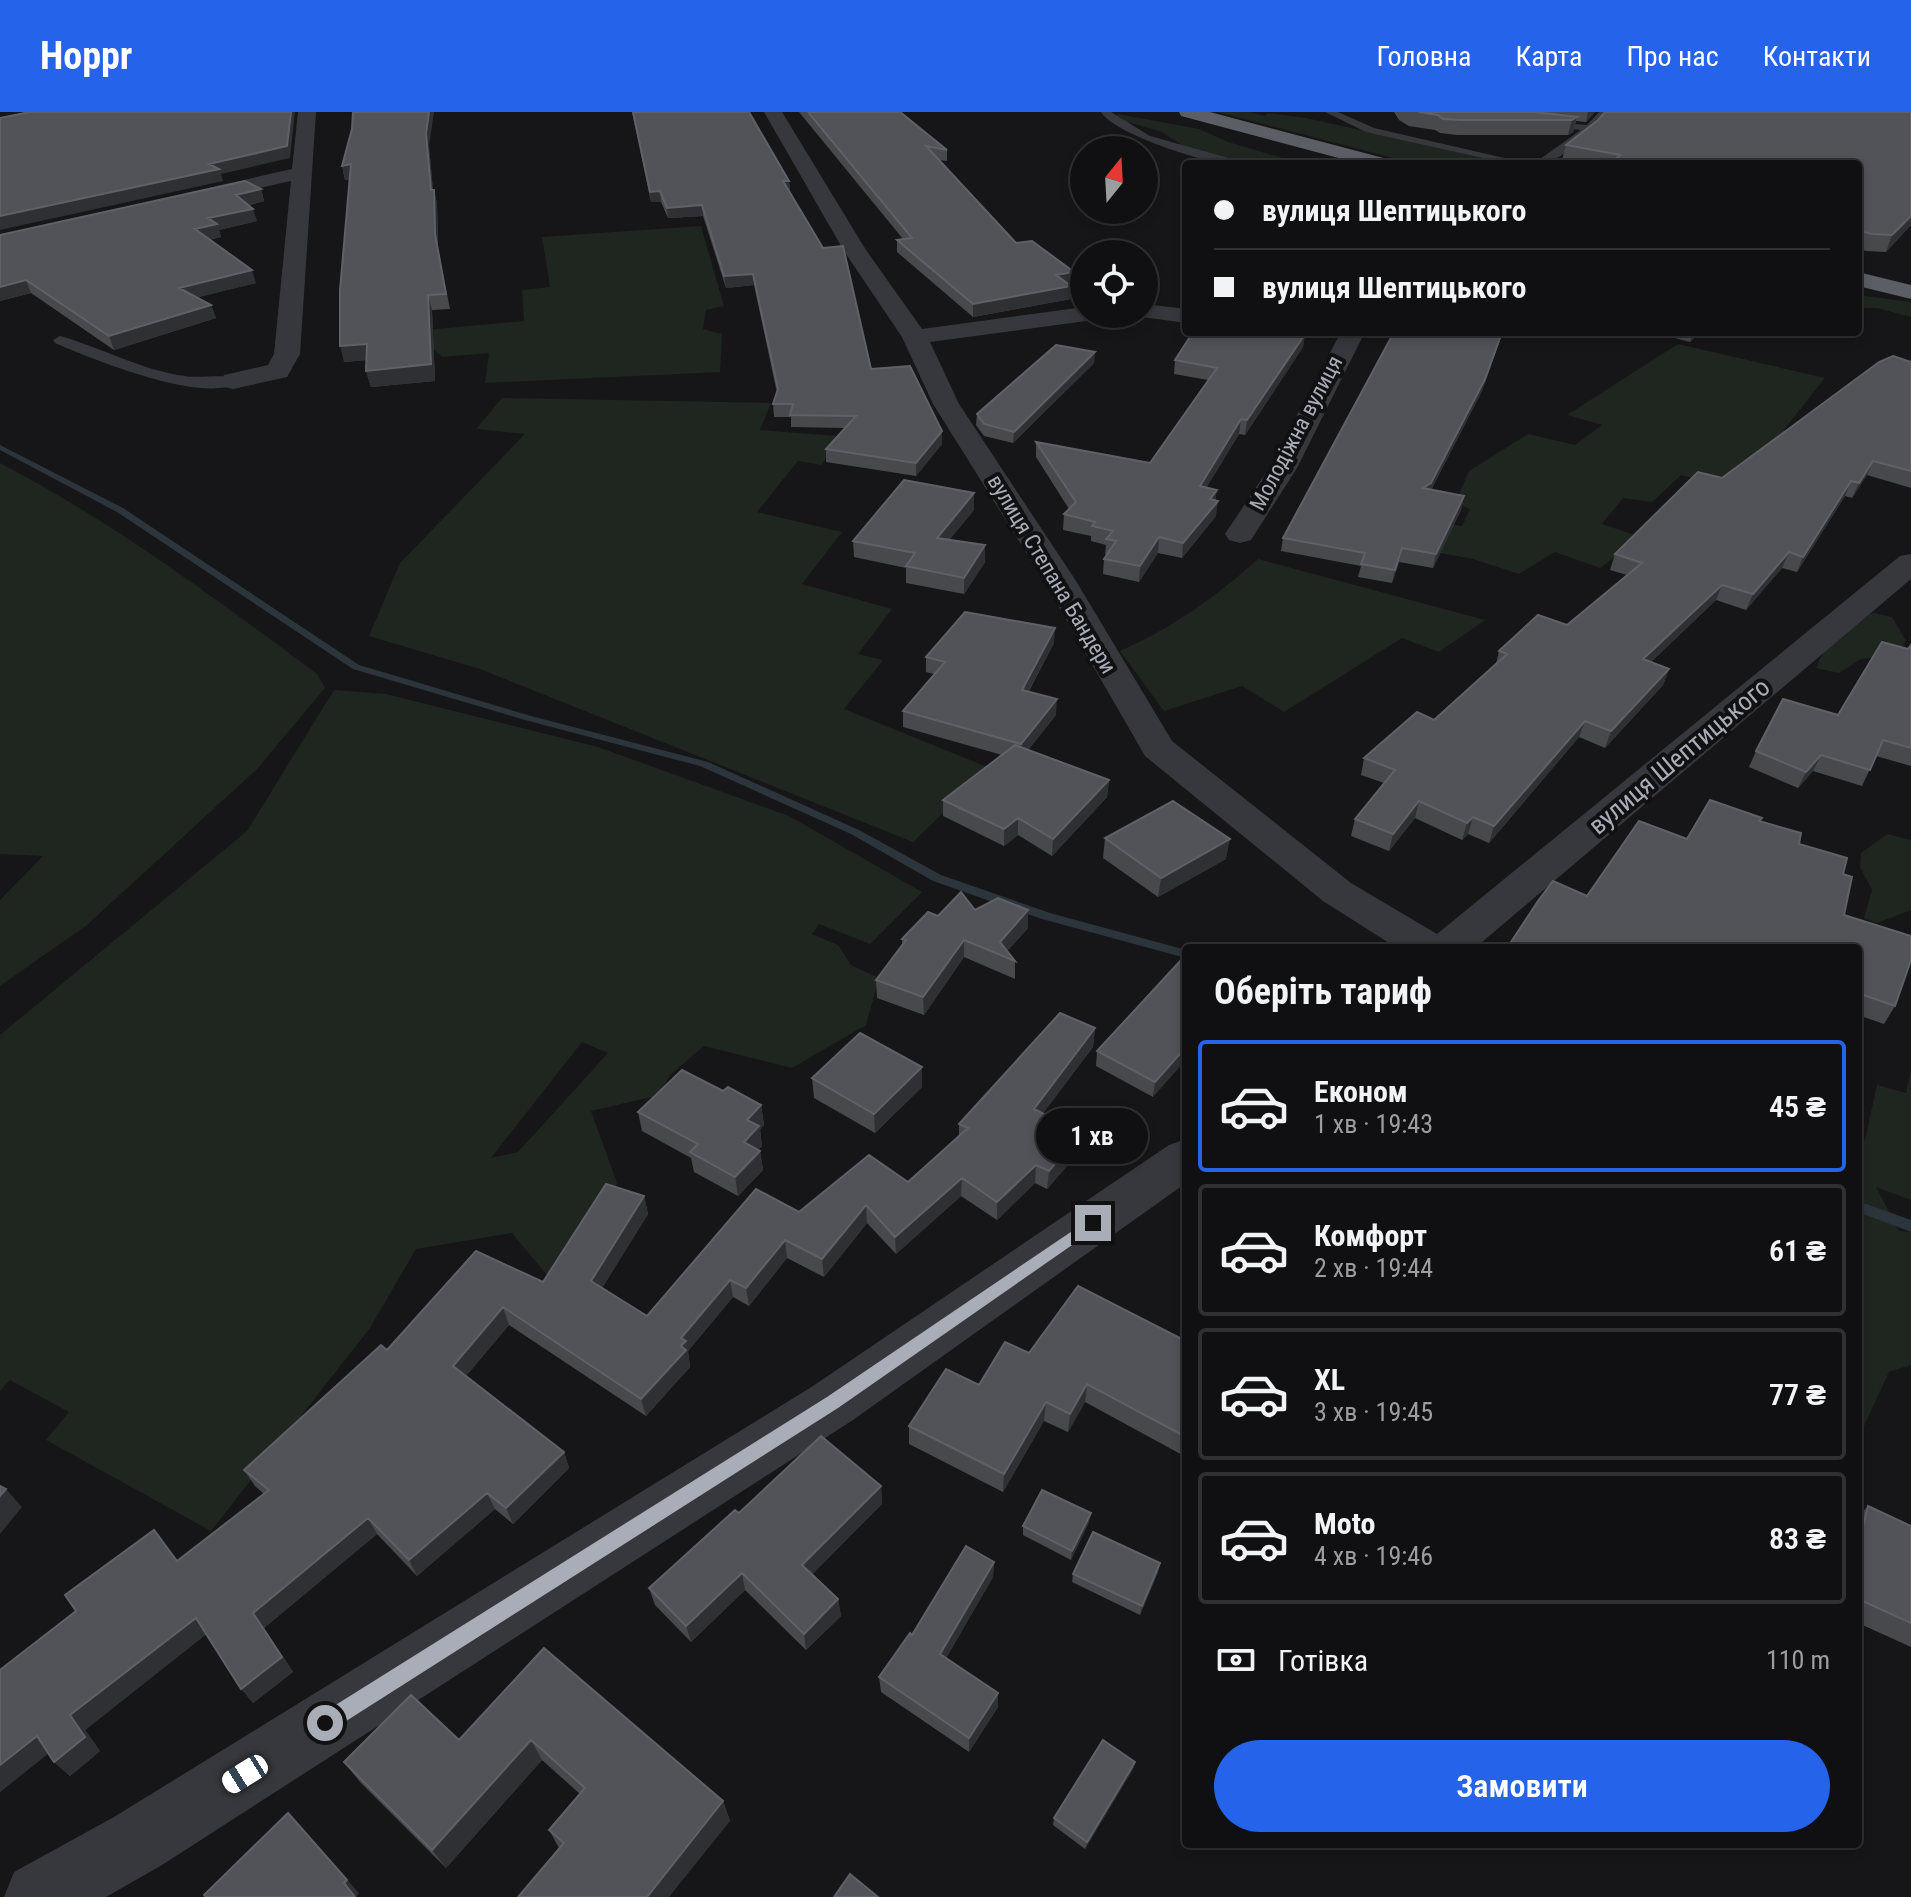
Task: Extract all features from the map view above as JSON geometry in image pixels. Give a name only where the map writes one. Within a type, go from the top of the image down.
[{"type":"highway","points":[[1188,112],[1369,160]]},
{"type":"highway","points":[[1862,281],[1911,292]]},
{"type":"street","points":[[233,381],[278,371],[287,354],[307,112]]},
{"type":"street","name":"вулиця Степана Бандери","points":[[773,112],[855,251],[915,337],[946,404],[1060,581],[1158,748],[1337,892],[1422,944]]},
{"type":"street","points":[[165,203],[300,173]]},
{"type":"street","points":[[1158,313],[1182,316]]},
{"type":"street","points":[[915,337],[1070,316]]},
{"type":"street","points":[[1314,339],[1348,338]]},
{"type":"street","name":"Молодіжна вулиця","points":[[1240,534],[1283,468],[1348,338]]},
{"type":"street","name":"вулиця Шептицького","points":[[1453,944],[1911,563]]},
{"type":"street","points":[[39,1897],[138,1841],[833,1403],[1182,1161]]},
{"type":"lane","points":[[1106,112],[1109,117],[1146,138],[1222,160]]},
{"type":"lane","points":[[1330,112],[1370,130],[1507,160]]},
{"type":"lane","points":[[1545,160],[1590,128],[1605,112]]},
{"type":"lane","points":[[1535,122],[1590,128]]},
{"type":"lane","points":[[1466,138],[1455,138],[1534,160]]},
{"type":"lane","points":[[60,340],[100,359],[175,378],[209,385],[233,381]]},
{"type":"shaded area","points":[[1217,112],[1249,112],[1265,116],[1269,113],[1306,118],[1495,160],[1401,160]]},
{"type":"shaded area","points":[[1118,114],[1199,129],[1228,142],[1289,160],[1228,160],[1183,146],[1162,132],[1115,118]]},
{"type":"shaded area","points":[[701,226],[724,306],[706,310],[703,329],[722,334],[720,372],[485,383],[489,353],[442,357],[404,332],[524,321],[522,290],[550,287],[542,237]]},
{"type":"shaded area","points":[[1862,296],[1911,302],[1911,317],[1877,308],[1862,308]]},
{"type":"shaded area","points":[[1678,344],[1825,378],[1771,446],[1726,487],[1681,475],[1652,502],[1623,498],[1602,524],[1641,537],[1600,568],[1555,552],[1519,574],[1473,559],[1429,551],[1398,515],[1462,526],[1470,509],[1455,503],[1469,471],[1528,434],[1575,445],[1602,425],[1567,415]]},
{"type":"shaded area","points":[[502,398],[771,403],[760,430],[837,436],[822,465],[798,461],[757,512],[842,532],[802,584],[892,609],[858,654],[883,660],[844,709],[990,768],[913,842],[480,669],[369,636],[400,563],[525,434],[476,429]]},
{"type":"shaded area","points":[[0,463],[83,510],[163,562],[317,674],[325,688],[257,769],[87,925],[0,986],[0,900],[43,856],[0,854]]},
{"type":"shaded area","points":[[1258,559],[1485,620],[1439,652],[1402,638],[1284,712],[1242,686],[1164,711],[1120,651],[1193,611]]},
{"type":"shaded area","points":[[1874,613],[1892,617],[1906,641],[1897,655],[1861,659],[1839,673],[1816,668],[1825,650],[1839,634],[1856,620]]},
{"type":"shaded area","points":[[334,690],[386,694],[598,747],[789,816],[922,892],[870,944],[819,924],[812,934],[838,945],[851,965],[879,978],[866,1025],[792,1068],[704,1046],[669,1076],[660,1095],[591,1111],[617,1183],[570,1303],[512,1233],[416,1249],[370,1328],[211,1531],[46,1440],[69,1412],[10,1380],[0,1391],[0,1035],[247,831]],"holes":[[[582,1042],[608,1053],[518,1152],[491,1158]]]},
{"type":"shaded area","points":[[1887,834],[1911,840],[1911,910],[1877,923],[1864,918],[1872,890],[1860,867],[1861,853]]},
{"type":"shaded area","points":[[1911,1070],[1911,1200],[1876,1187],[1899,1231],[1911,1232],[1911,1365],[1889,1372],[1862,1430],[1862,1152],[1877,1085],[1906,1093]]},
{"type":"building","points":[[30,112],[291,112],[287,146],[209,164],[219,169],[0,216],[0,118]]},
{"type":"building","points":[[353,112],[429,112],[426,133],[431,190],[434,190],[435,234],[446,294],[428,295],[431,364],[366,371],[367,344],[340,346],[340,290],[351,164],[342,166],[352,129]]},
{"type":"building","points":[[633,112],[749,112],[789,181],[783,181],[823,248],[843,246],[871,369],[910,366],[942,431],[916,463],[826,449],[856,416],[790,415],[793,404],[773,404],[778,389],[753,274],[724,276],[702,205],[667,208],[660,191],[650,192]]},
{"type":"building","points":[[808,112],[900,112],[947,150],[926,146],[1016,243],[1032,241],[1070,269],[1070,273],[1056,275],[1070,286],[973,304],[897,240],[912,238]]},
{"type":"building","points":[[1419,112],[1535,112],[1577,117],[1572,120],[1460,120]]},
{"type":"building","points":[[1605,112],[1911,112],[1911,216],[1892,235],[1862,232],[1862,160],[1622,160],[1616,159],[1620,155],[1566,145]]},
{"type":"building","points":[[245,181],[261,189],[236,195],[253,209],[208,218],[217,224],[195,229],[252,270],[179,288],[211,305],[109,336],[26,280],[0,287],[0,235]]},
{"type":"building","points":[[1190,336],[1304,336],[1247,420],[1241,419],[1200,486],[1217,490],[1210,499],[1218,501],[1183,543],[1159,537],[1140,566],[1104,559],[1116,541],[1106,539],[1113,531],[1092,526],[1095,522],[1064,514],[1076,502],[1036,442],[1150,463],[1217,368],[1175,360]]},
{"type":"building","points":[[1392,336],[1501,336],[1485,379],[1431,483],[1423,488],[1464,496],[1436,554],[1402,548],[1395,570],[1361,564],[1365,553],[1283,538]]},
{"type":"building","points":[[1056,345],[1095,352],[1014,432],[984,424],[977,414]]},
{"type":"building","points":[[1893,356],[1911,362],[1911,471],[1873,461],[1859,483],[1851,481],[1803,557],[1789,552],[1753,594],[1722,585],[1643,659],[1669,669],[1611,731],[1585,721],[1494,826],[1473,817],[1467,823],[1419,801],[1393,834],[1355,819],[1395,770],[1364,758],[1417,712],[1434,720],[1507,654],[1499,651],[1538,615],[1567,625],[1642,563],[1615,554],[1698,472],[1722,478],[1879,362]]},
{"type":"building","points":[[904,480],[974,493],[937,538],[985,545],[964,578],[906,566],[915,553],[853,541]]},
{"type":"building","points":[[965,612],[1055,628],[1022,690],[1057,699],[1021,744],[903,711],[945,662],[926,657]]},
{"type":"building","points":[[1882,642],[1908,649],[1911,645],[1911,748],[1883,740],[1870,770],[1821,755],[1806,772],[1756,751],[1783,699],[1838,715]]},
{"type":"building","points":[[1015,745],[1109,780],[1053,839],[1018,818],[1004,829],[943,800]]},
{"type":"building","points":[[1710,800],[1762,818],[1759,821],[1801,833],[1799,844],[1847,858],[1843,874],[1852,877],[1844,915],[1911,936],[1911,960],[1895,1006],[1862,994],[1862,944],[1510,944],[1553,881],[1587,896],[1639,821],[1687,839]]},
{"type":"building","points":[[1173,801],[1230,839],[1161,878],[1105,838]]},
{"type":"building","points":[[961,892],[975,910],[998,898],[1028,910],[1000,942],[1015,961],[964,940],[923,997],[876,980],[906,940],[902,939],[928,912],[938,916]]},
{"type":"building","points":[[1182,959],[1182,1052],[1155,1082],[1097,1051]]},
{"type":"building","points":[[1060,1013],[1095,1028],[1034,1109],[1081,1133],[1049,1171],[1036,1165],[997,1202],[962,1178],[895,1237],[866,1205],[822,1259],[785,1240],[746,1288],[730,1280],[681,1338],[686,1341],[681,1346],[686,1350],[641,1399],[503,1307],[453,1366],[564,1452],[506,1508],[487,1493],[409,1560],[368,1518],[253,1613],[282,1657],[241,1689],[196,1618],[70,1715],[85,1737],[54,1762],[37,1736],[0,1765],[0,1670],[76,1611],[65,1595],[154,1530],[177,1561],[269,1490],[244,1470],[381,1345],[387,1350],[476,1251],[543,1282],[606,1184],[644,1196],[591,1281],[647,1316],[756,1189],[799,1212],[869,1155],[908,1182],[968,1128],[959,1124]]},
{"type":"building","points":[[860,1033],[922,1067],[874,1114],[812,1078]]},
{"type":"building","points":[[682,1070],[723,1091],[728,1087],[761,1105],[747,1120],[759,1126],[744,1142],[760,1151],[735,1177],[690,1152],[698,1144],[638,1112]]},
{"type":"building","points":[[1078,1286],[1182,1339],[1182,1435],[1087,1384],[1070,1414],[1046,1402],[1004,1474],[909,1426],[946,1369],[979,1385],[1005,1342],[1029,1353]]},
{"type":"building","points":[[821,1436],[881,1486],[802,1565],[838,1599],[804,1634],[742,1573],[686,1626],[649,1588],[735,1510],[739,1513]]},
{"type":"building","points":[[1042,1490],[1091,1513],[1072,1551],[1023,1526]]},
{"type":"building","points":[[1868,1506],[1911,1526],[1911,1623],[1862,1601],[1864,1523]]},
{"type":"building","points":[[1093,1532],[1160,1563],[1142,1606],[1073,1574]]},
{"type":"building","points":[[966,1546],[994,1562],[940,1654],[998,1693],[969,1738],[879,1677],[910,1633],[912,1635]]},
{"type":"building","points":[[544,1648],[723,1801],[647,1897],[518,1897],[564,1843],[549,1830],[585,1788],[531,1740],[432,1850],[344,1762],[411,1695],[459,1740]]},
{"type":"building","points":[[1103,1740],[1135,1762],[1087,1842],[1054,1818]]},
{"type":"building","points":[[288,1813],[347,1880],[344,1883],[355,1897],[204,1895]]},
{"type":"building","points":[[850,1874],[878,1897],[834,1897]]},
{"type":"waterway","points":[[0,447],[120,510],[356,667],[528,718],[704,764],[855,832],[937,878],[1046,916],[1182,953]]},
{"type":"waterway","points":[[1862,1208],[1911,1226]]},
{"type":"route","points":[[325,1723],[833,1403],[1093,1223]]}]
